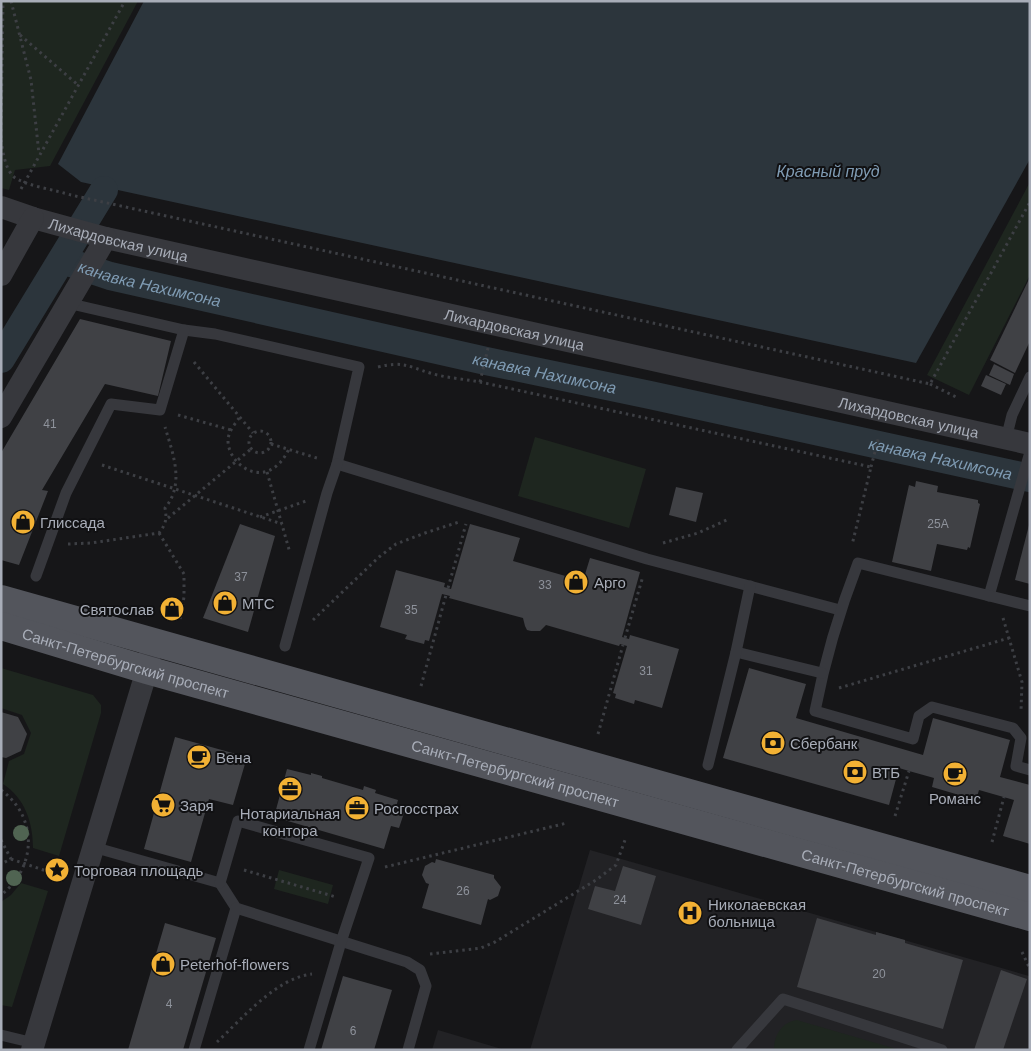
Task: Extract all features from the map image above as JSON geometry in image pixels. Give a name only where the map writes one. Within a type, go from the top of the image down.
[{"type":"main road","name":"Санкт-Петербургский проспект","points":[[1,599],[1030,889]]},
{"type":"main road","name":"Санкт-Петербургский проспект","points":[[1,626],[147,670],[1030,917]]},
{"type":"street","name":"Лихардовская улица","points":[[1,207],[106,238],[1006,439],[1029,452]]},
{"type":"street","points":[[1,275],[34,218]]},
{"type":"street","points":[[1,417],[106,238]]},
{"type":"street","points":[[33,1046],[147,670],[152,642]]},
{"type":"lane","points":[[68,303],[359,367],[337,464],[327,493],[286,646]]},
{"type":"lane","points":[[36,576],[66,493],[111,404],[160,410],[184,330]]},
{"type":"lane","points":[[1006,439],[1012,414],[1030,377]]},
{"type":"lane","points":[[993,597],[1029,452]]},
{"type":"lane","points":[[337,464],[647,559],[840,610]]},
{"type":"lane","points":[[1030,606],[858,563],[840,610],[822,673],[815,711],[913,739],[919,716],[932,707],[1013,728],[1021,738],[1016,766],[1030,770]]},
{"type":"lane","points":[[708,764],[736,652],[750,586]]},
{"type":"lane","points":[[736,652],[822,673]]},
{"type":"lane","points":[[220,882],[238,821],[368,858],[309,1050]]},
{"type":"lane","points":[[93,847],[220,882],[236,908],[407,962],[420,970],[426,986],[408,1050]]},
{"type":"lane","points":[[194,1050],[236,908]]},
{"type":"lane","points":[[737,1050],[783,999],[942,1050]]},
{"type":"lane","points":[[1,1035],[33,1046]]},
{"type":"path","points":[[3,1],[1,139],[5,162],[14,176],[25,182],[71,195],[930,384],[956,397]]},
{"type":"path","points":[[11,1],[31,80],[40,155]]},
{"type":"path","points":[[20,192],[125,1]]},
{"type":"path","points":[[20,35],[78,86]]},
{"type":"path","points":[[930,384],[1030,202]]},
{"type":"path","points":[[179,348],[201,369],[253,433]]},
{"type":"path","points":[[480,382],[488,348]]},
{"type":"path","points":[[358,373],[394,363],[410,365],[430,373],[480,382],[871,467]]},
{"type":"path","points":[[175,414],[231,430]]},
{"type":"path","points":[[239,418],[231,430],[228,439],[230,451],[236,461],[245,468],[256,472],[267,472],[279,465],[289,449]]},
{"type":"path","points":[[261,431],[268,435],[271,444],[263,453],[258,454],[250,449],[248,441],[253,433],[261,431]]},
{"type":"path","points":[[850,551],[880,433]]},
{"type":"path","points":[[83,543],[159,532],[164,526],[167,518],[166,508],[171,502],[175,489],[176,468],[169,437]]},
{"type":"path","points":[[271,444],[337,464]]},
{"type":"path","points":[[167,518],[250,449]]},
{"type":"path","points":[[84,460],[282,524]]},
{"type":"path","points":[[267,472],[301,593]]},
{"type":"path","points":[[260,517],[327,493]]},
{"type":"path","points":[[625,638],[647,559],[655,546],[698,532],[729,519]]},
{"type":"path","points":[[286,646],[396,544],[425,532],[468,520],[448,588]]},
{"type":"path","points":[[159,532],[184,574],[184,597],[180,619]]},
{"type":"path","points":[[421,686],[446,595]]},
{"type":"path","points":[[993,597],[1009,638],[1022,682],[1021,738]]},
{"type":"path","points":[[819,693],[1009,638]]},
{"type":"path","points":[[598,734],[623,645]]},
{"type":"path","points":[[895,816],[909,771]]},
{"type":"path","points":[[1,790],[19,807],[28,835],[25,865],[18,878],[1,895]]},
{"type":"path","points":[[992,842],[1004,798]]},
{"type":"path","points":[[388,866],[567,823]]},
{"type":"path","points":[[1,840],[11,859],[58,875]]},
{"type":"path","points":[[407,962],[423,955],[481,948],[495,942],[596,880],[616,865],[625,840]]},
{"type":"path","points":[[1,864],[11,859]]},
{"type":"path","points":[[226,864],[354,902]]},
{"type":"path","points":[[1022,952],[1030,969]]},
{"type":"path","points":[[216,1044],[270,994],[289,981],[306,975],[320,973]]},
{"type":"shaded area","points":[[1,1],[138,1],[50,166],[15,170],[9,190],[1,188]]},
{"type":"shaded area","points":[[1030,182],[1030,275],[969,395],[927,375]]},
{"type":"shaded area","points":[[535,437],[646,469],[629,528],[518,496]]},
{"type":"shaded area","points":[[1,668],[93,695],[101,705],[101,713],[59,856],[33,848],[33,839],[26,812],[17,796],[3,784],[9,761],[24,754],[31,733],[22,715],[1,708]]},
{"type":"shaded area","name":"Николаевская больница","points":[[590,850],[1029,976],[1030,1050],[530,1050]]},
{"type":"shaded area","points":[[279,870],[333,885],[328,904],[274,889]]},
{"type":"shaded area","points":[[21,883],[48,891],[12,1007],[1,1005],[1,902],[11,895]]},
{"type":"shaded area","points":[[797,1020],[900,1050],[774,1050],[775,1039],[783,1026]]},
{"type":"shaded area","points":[[438,1030],[505,1050],[432,1050]]},
{"type":"water","name":"Красный пруд","points":[[144,1],[1030,1],[1030,159],[916,363],[81,182],[58,164]]},
{"type":"building","points":[[1030,277],[1030,341],[1015,373],[990,360]]},
{"type":"building","points":[[80,319],[171,341],[158,396],[105,384],[42,490],[48,491],[19,565],[1,560],[1,453]]},
{"type":"building","points":[[994,364],[1014,374],[1010,385],[989,375]]},
{"type":"building","points":[[986,375],[1006,384],[1001,395],[981,386]]},
{"type":"building","points":[[916,481],[938,486],[937,492],[978,500],[980,504],[970,548],[968,547],[967,550],[937,544],[931,571],[892,562],[909,485],[915,487]]},
{"type":"building","points":[[676,487],[703,493],[696,522],[669,515]]},
{"type":"building","points":[[240,524],[275,536],[248,632],[203,618]]},
{"type":"building","points":[[470,524],[520,538],[513,561],[583,581],[590,558],[640,572],[622,637],[629,639],[630,635],[679,649],[662,708],[635,700],[634,704],[615,698],[616,694],[613,693],[627,646],[620,644],[619,646],[546,625],[540,631],[527,630],[523,618],[449,598],[450,596],[442,594],[429,641],[425,640],[424,644],[405,639],[407,635],[380,627],[396,570],[445,583],[444,587],[451,589]]},
{"type":"building","points":[[1030,525],[1030,584],[1015,580]]},
{"type":"building","points":[[749,668],[806,684],[796,718],[923,755],[933,718],[1010,740],[1000,777],[1030,785],[1030,844],[1003,836],[1014,800],[979,790],[976,800],[932,787],[934,778],[899,768],[889,805],[723,758]]},
{"type":"building","points":[[1,712],[18,717],[27,734],[21,751],[6,758],[1,757]]},
{"type":"building","points":[[175,737],[247,757],[233,805],[209,799],[191,862],[144,849]]},
{"type":"building","points":[[287,769],[322,776],[322,778],[363,790],[364,786],[376,790],[375,793],[398,800],[396,807],[405,810],[399,828],[391,826],[384,849],[274,817]]},
{"type":"building","points":[[436,859],[494,875],[494,878],[501,887],[498,896],[490,900],[488,899],[481,925],[422,908],[429,884],[426,883],[422,875],[425,866],[432,862],[435,863]]},
{"type":"building","points":[[623,866],[656,876],[641,925],[588,909],[595,886],[615,891]]},
{"type":"building","points":[[817,918],[876,935],[876,932],[905,940],[905,943],[963,960],[943,1029],[797,987]]},
{"type":"building","points":[[165,923],[216,938],[183,1050],[128,1050]]},
{"type":"building","points":[[1001,970],[1027,979],[1003,1050],[974,1050]]},
{"type":"building","points":[[343,976],[392,990],[374,1050],[321,1050]]},
{"type":"waterway","points":[[1,359],[104,190]]},
{"type":"waterway","name":"канавка Нахимсона","points":[[62,260],[110,276],[486,361],[1030,478]]},
{"type":"place","name":"Глиссада","points":[[23,522]]},
{"type":"place","name":"Арго","points":[[576,582]]},
{"type":"place","name":"МТС","points":[[225,603]]},
{"type":"place","name":"Святослав","points":[[172,609]]},
{"type":"place","name":"Сбербанк","points":[[773,743]]},
{"type":"place","name":"Вена","points":[[199,757]]},
{"type":"place","name":"ВТБ","points":[[855,772]]},
{"type":"place","name":"Романс","points":[[955,774]]},
{"type":"place","name":"Нотариальная контора","points":[[290,789]]},
{"type":"place","name":"Заря","points":[[163,805]]},
{"type":"place","name":"Росгосстрах","points":[[357,808]]},
{"type":"place","name":"Торговая площадь","points":[[57,870]]},
{"type":"place","name":"Николаевская больница","points":[[690,913]]},
{"type":"place","name":"Peterhof-flowers","points":[[163,964]]}]
